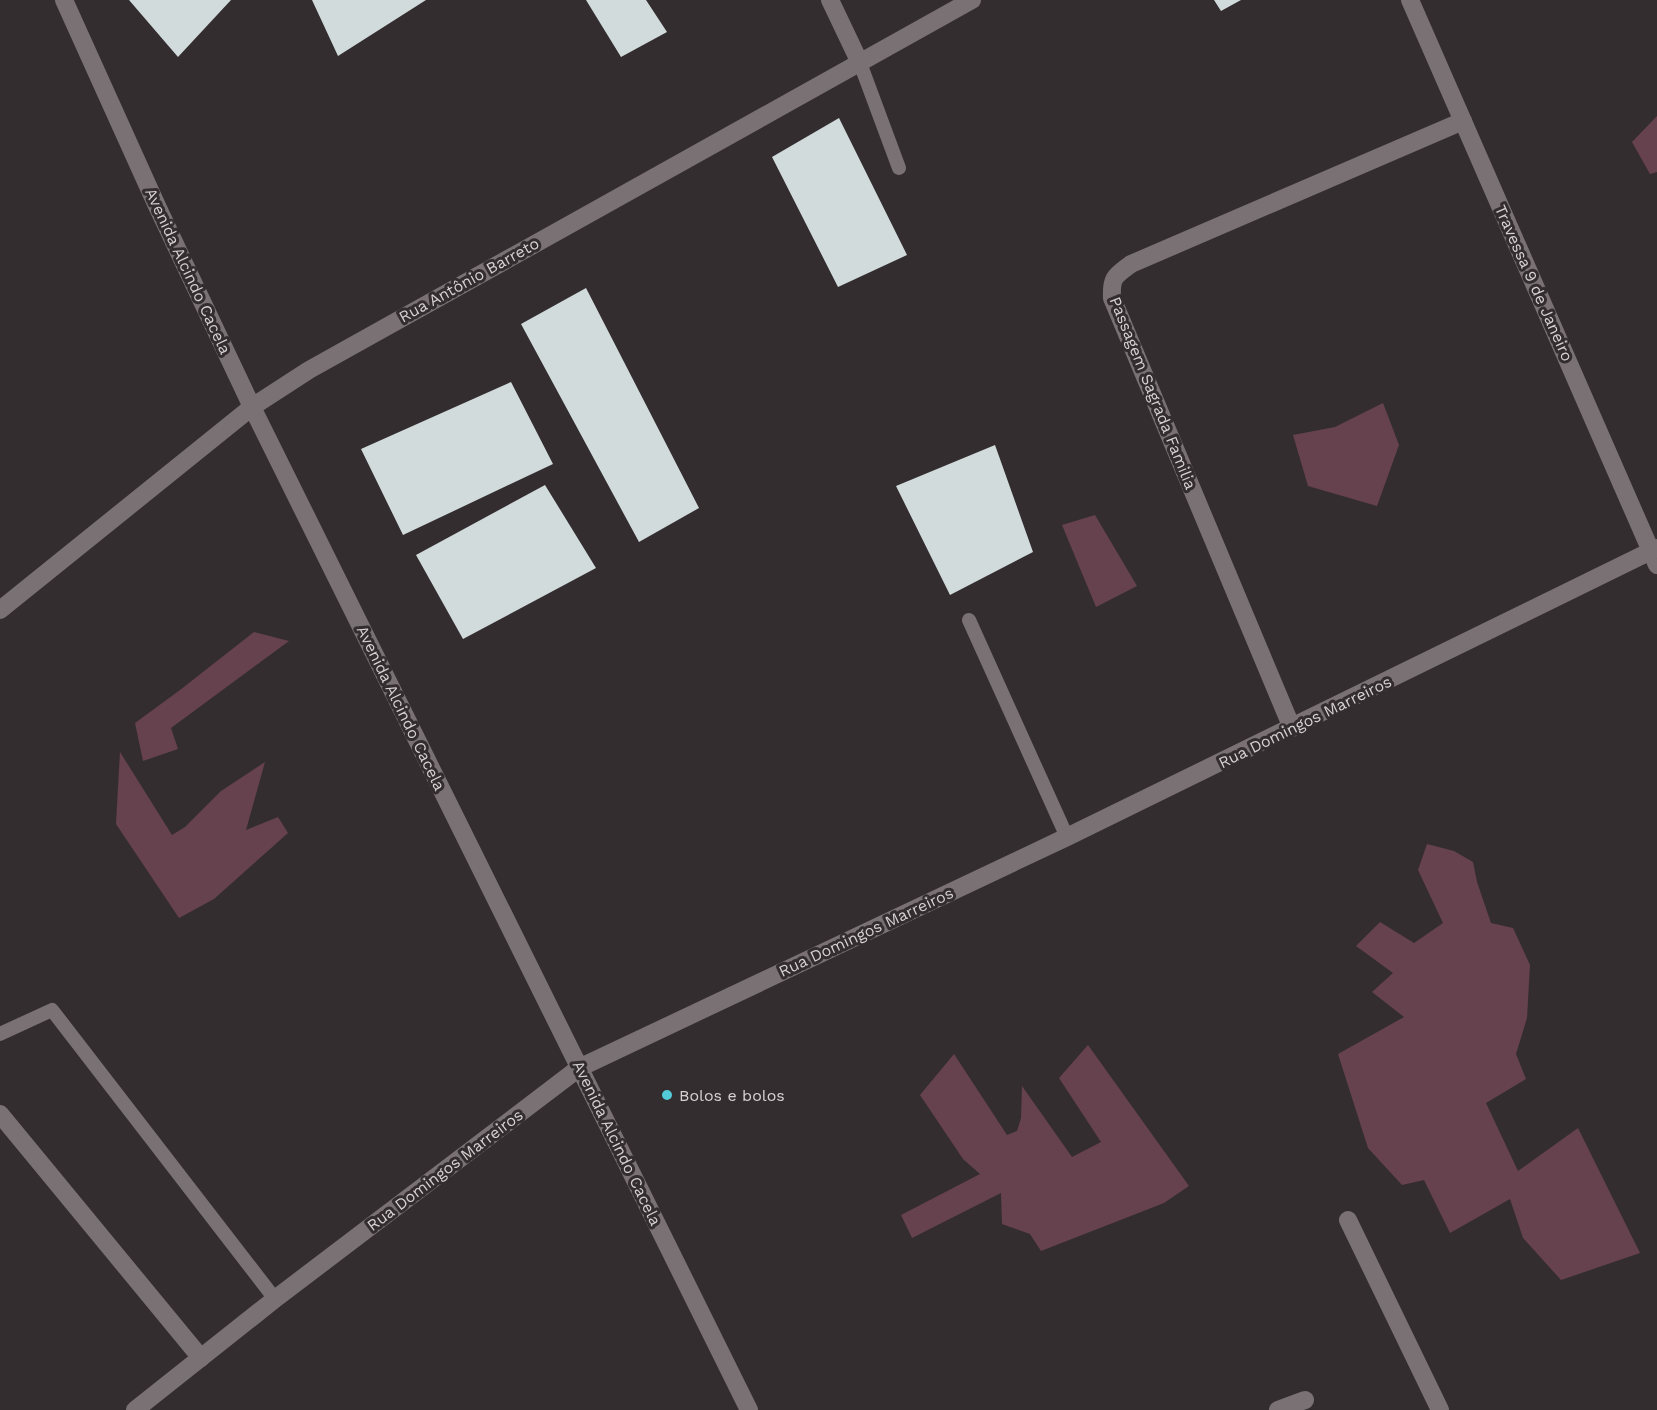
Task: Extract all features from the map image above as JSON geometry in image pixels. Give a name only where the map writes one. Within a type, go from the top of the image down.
[{"type":"main road","name":"Avenida Alcindo Cacela","points":[[64,0],[157,206],[252,406],[748,1410]]},
{"type":"main road","points":[[830,0],[860,63]]},
{"type":"main road","name":"Rua Antônio Barreto","points":[[0,610],[252,406],[309,370],[972,0]]},
{"type":"main road","name":"Travessa 9 de Janeiro","points":[[1410,0],[1655,555]]},
{"type":"main road","name":"Passagem Sagrada Familia","points":[[1292,728],[1112,298],[1111,285],[1114,277],[1131,264],[1463,121]]},
{"type":"main road","name":"Rua Domingos Marreiros","points":[[135,1410],[276,1299],[579,1068],[1655,555]]},
{"type":"main road","points":[[0,1114],[201,1358]]},
{"type":"main road","points":[[1348,1220],[1440,1410]]},
{"type":"main road","points":[[1278,1410],[1305,1400]]},
{"type":"lane","points":[[860,63],[899,168]]},
{"type":"lane","points":[[969,620],[1067,837]]},
{"type":"lane","points":[[0,1034],[52,1010],[276,1299]]},
{"type":"shaded area","points":[[1657,116],[1657,172],[1650,174],[1632,142]]},
{"type":"shaded area","points":[[1383,403],[1399,445],[1377,506],[1308,486],[1293,435],[1335,427]]},
{"type":"shaded area","points":[[1095,515],[1137,586],[1096,607],[1062,525]]},
{"type":"shaded area","points":[[254,632],[289,641],[171,728],[178,749],[143,761],[135,723]]},
{"type":"shaded area","points":[[120,752],[172,835],[185,827],[221,791],[265,762],[246,830],[278,817],[288,833],[214,899],[179,918],[116,824]]},
{"type":"shaded area","points":[[1427,844],[1454,851],[1473,862],[1477,882],[1491,923],[1513,928],[1530,965],[1527,1018],[1516,1054],[1526,1079],[1486,1103],[1518,1171],[1578,1128],[1640,1253],[1561,1280],[1523,1238],[1510,1199],[1450,1233],[1424,1180],[1402,1185],[1368,1148],[1338,1054],[1404,1017],[1372,992],[1393,973],[1356,946],[1380,922],[1414,943],[1443,923],[1418,870]]},
{"type":"shaded area","points":[[1088,1045],[1189,1186],[1164,1203],[1041,1251],[1030,1234],[1002,1224],[1001,1193],[912,1238],[901,1215],[980,1174],[963,1159],[920,1095],[954,1054],[1007,1135],[1017,1131],[1021,1118],[1022,1086],[1072,1157],[1101,1142],[1059,1078]]},
{"type":"building","points":[[129,0],[231,0],[178,57]]},
{"type":"building","points":[[312,0],[426,0],[338,56]]},
{"type":"building","points":[[586,0],[646,0],[667,32],[621,57]]},
{"type":"building","points":[[1214,0],[1241,0],[1221,11]]},
{"type":"building","points":[[839,118],[907,255],[838,287],[772,157]]},
{"type":"building","points":[[586,288],[699,508],[639,542],[521,324]]},
{"type":"building","points":[[511,382],[553,464],[403,535],[361,449]]},
{"type":"building","points":[[995,445],[1033,552],[950,595],[896,486]]},
{"type":"building","points":[[545,485],[596,568],[463,639],[416,555]]},
{"type":"place","name":"Bolos e bolos","points":[[667,1095]]}]
